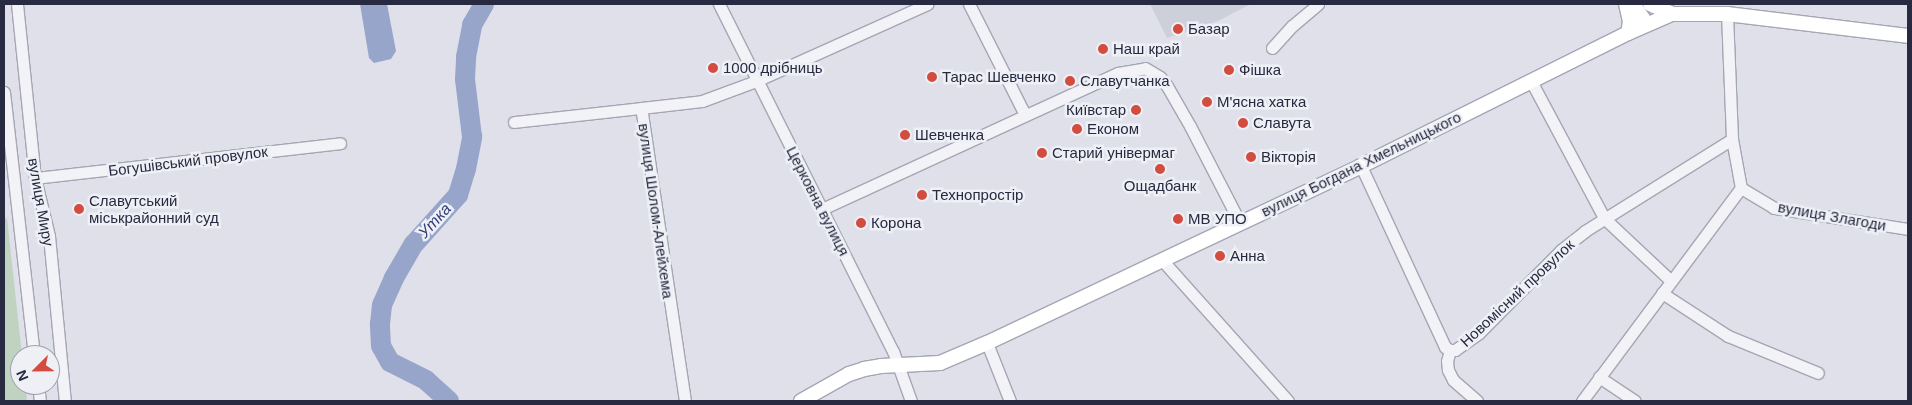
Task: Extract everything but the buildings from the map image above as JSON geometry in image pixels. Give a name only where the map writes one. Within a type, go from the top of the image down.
[{"type":"main road","points":[[1626,4],[1630,21],[1628,33]]},
{"type":"main road","points":[[1633,4],[1647,24]]},
{"type":"main road","points":[[1650,4],[1672,14]]},
{"type":"main road","name":"вулиця Богдана Хмельницького","points":[[801,401],[849,374],[873,368],[899,365],[940,364],[988,343],[1361,166],[1628,33],[1672,14],[1728,14],[1908,36]]},
{"type":"street","name":"вулиця Миру","points":[[17,4],[35,178],[48,236],[65,401]]},
{"type":"street","name":"Церковна вулиця","points":[[718,4],[899,365],[911,401]]},
{"type":"street","name":"вулиця Шолом-Алейхема","points":[[685,401],[641,108],[702,101],[756,81],[927,4]]},
{"type":"street","points":[[969,4],[1025,115]]},
{"type":"street","points":[[1272,48],[1292,26],[1318,4]]},
{"type":"street","points":[[1582,401],[1741,188],[1732,139],[1728,14]]},
{"type":"street","points":[[822,209],[1118,73],[1139,68],[1154,71],[1164,82],[1190,126],[1240,223]]},
{"type":"street","points":[[1531,81],[1604,218],[1672,281]]},
{"type":"street","name":"вулиця Миру","points":[[4,92],[33,345]]},
{"type":"street","points":[[514,122],[641,108]]},
{"type":"street","name":"Новомісний провулок","points":[[1361,166],[1445,347],[1450,350],[1461,348],[1479,333],[1561,250],[1604,218],[1732,139]]},
{"type":"street","name":"Богушівський провулок","points":[[35,178],[340,143]]},
{"type":"street","name":"вулиця Злагоди","points":[[1741,188],[1774,208],[1908,229]]},
{"type":"street","points":[[1162,260],[1288,401]]},
{"type":"street","points":[[1662,293],[1728,336],[1818,373]]},
{"type":"street","points":[[988,343],[1010,401]]},
{"type":"street","points":[[1450,350],[1447,362],[1450,375],[1477,401]]},
{"type":"street","points":[[1599,377],[1635,401]]},
{"type":"shaded area","name":"Базар","points":[[1150,4],[1251,4],[1218,21],[1167,38]]},
{"type":"green space","points":[[7,218],[21,345],[10,345],[10,395],[27,395],[27,401],[4,401],[4,219]]},
{"type":"water","points":[[360,4],[387,4],[396,51],[391,59],[374,63],[369,58]]},
{"type":"waterway","name":"Утка","points":[[449,401],[426,380],[390,362],[381,346],[380,324],[382,305],[394,278],[414,244],[458,195],[466,169],[472,137],[465,79],[466,57],[472,25],[484,4]]},
{"type":"place","name":"Базар","points":[[1178,29]]},
{"type":"place","name":"Наш край","points":[[1103,49]]},
{"type":"place","name":"1000 дрібниць","points":[[713,68]]},
{"type":"place","name":"Фішка","points":[[1229,70]]},
{"type":"place","name":"Тарас Шевченко","points":[[932,77]]},
{"type":"place","name":"Славутчанка","points":[[1070,81]]},
{"type":"place","name":"М'ясна хатка","points":[[1207,102]]},
{"type":"place","name":"Київстар","points":[[1136,110]]},
{"type":"place","name":"Славута","points":[[1243,123]]},
{"type":"place","name":"Економ","points":[[1077,129]]},
{"type":"place","name":"Шевченка","points":[[905,135]]},
{"type":"place","name":"Старий універмаг","points":[[1042,153]]},
{"type":"place","name":"Вікторія","points":[[1251,157]]},
{"type":"place","name":"Ощадбанк","points":[[1160,169]]},
{"type":"place","name":"Технопростір","points":[[922,195]]},
{"type":"place","name":"Славутський міськрайонний суд","points":[[79,209]]},
{"type":"place","name":"МВ УПО","points":[[1178,219]]},
{"type":"place","name":"Корона","points":[[861,223]]},
{"type":"place","name":"Анна","points":[[1220,256]]}]
